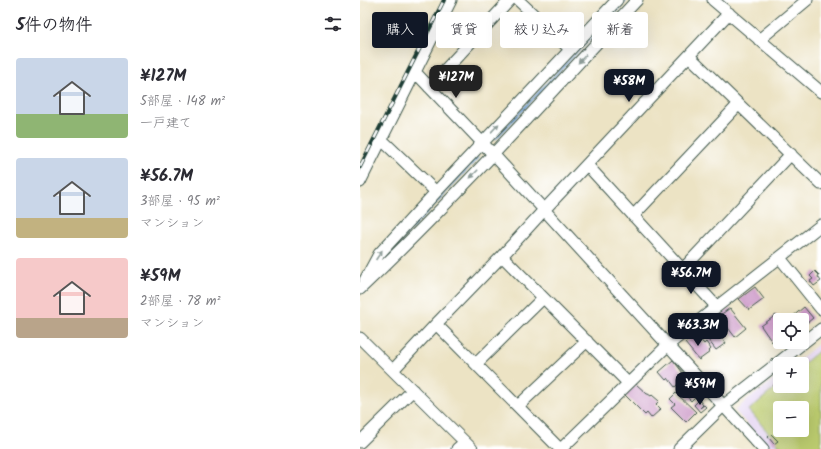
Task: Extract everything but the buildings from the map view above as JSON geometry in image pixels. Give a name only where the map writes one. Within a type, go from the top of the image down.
[{"type":"street","points":[[360,182],[451,0]]},
{"type":"street","points":[[429,87],[510,0]]},
{"type":"street","points":[[518,0],[570,49]]},
{"type":"street","points":[[360,289],[379,254],[481,143],[617,0]]},
{"type":"street","points":[[360,289],[388,263],[493,154],[637,0]]},
{"type":"street","points":[[714,0],[759,40],[820,90]]},
{"type":"street","points":[[759,40],[807,0]]},
{"type":"street","points":[[393,370],[502,256],[729,13]]},
{"type":"street","points":[[689,56],[821,184]]},
{"type":"street","points":[[415,72],[493,154],[763,449]]},
{"type":"street","points":[[633,216],[738,105]]},
{"type":"street","points":[[381,140],[436,192]]},
{"type":"street","points":[[683,269],[791,154]]},
{"type":"street","points":[[587,165],[716,306]]},
{"type":"street","points":[[436,324],[560,449],[668,346],[716,306],[821,225]]},
{"type":"street","points":[[502,256],[628,383]]},
{"type":"street","points":[[780,258],[821,309]]},
{"type":"street","points":[[476,364],[543,298]]},
{"type":"street","points":[[679,449],[724,405],[821,329]]},
{"type":"street","points":[[360,338],[413,390],[465,447]]},
{"type":"street","points":[[518,406],[587,341]]},
{"type":"street","points":[[360,442],[413,390]]},
{"type":"shaded area","points":[[821,342],[821,449],[770,449],[736,412],[736,409],[773,380],[773,393],[809,393],[809,357],[803,357]]},
{"type":"green space","points":[[821,349],[821,449],[782,449],[749,410],[773,390],[773,393],[809,393],[809,359]]},
{"type":"waterway","points":[[496,138],[626,0]]},
{"type":"waterway","points":[[384,258],[477,158]]},
{"type":"railway","points":[[360,167],[444,0]]}]
